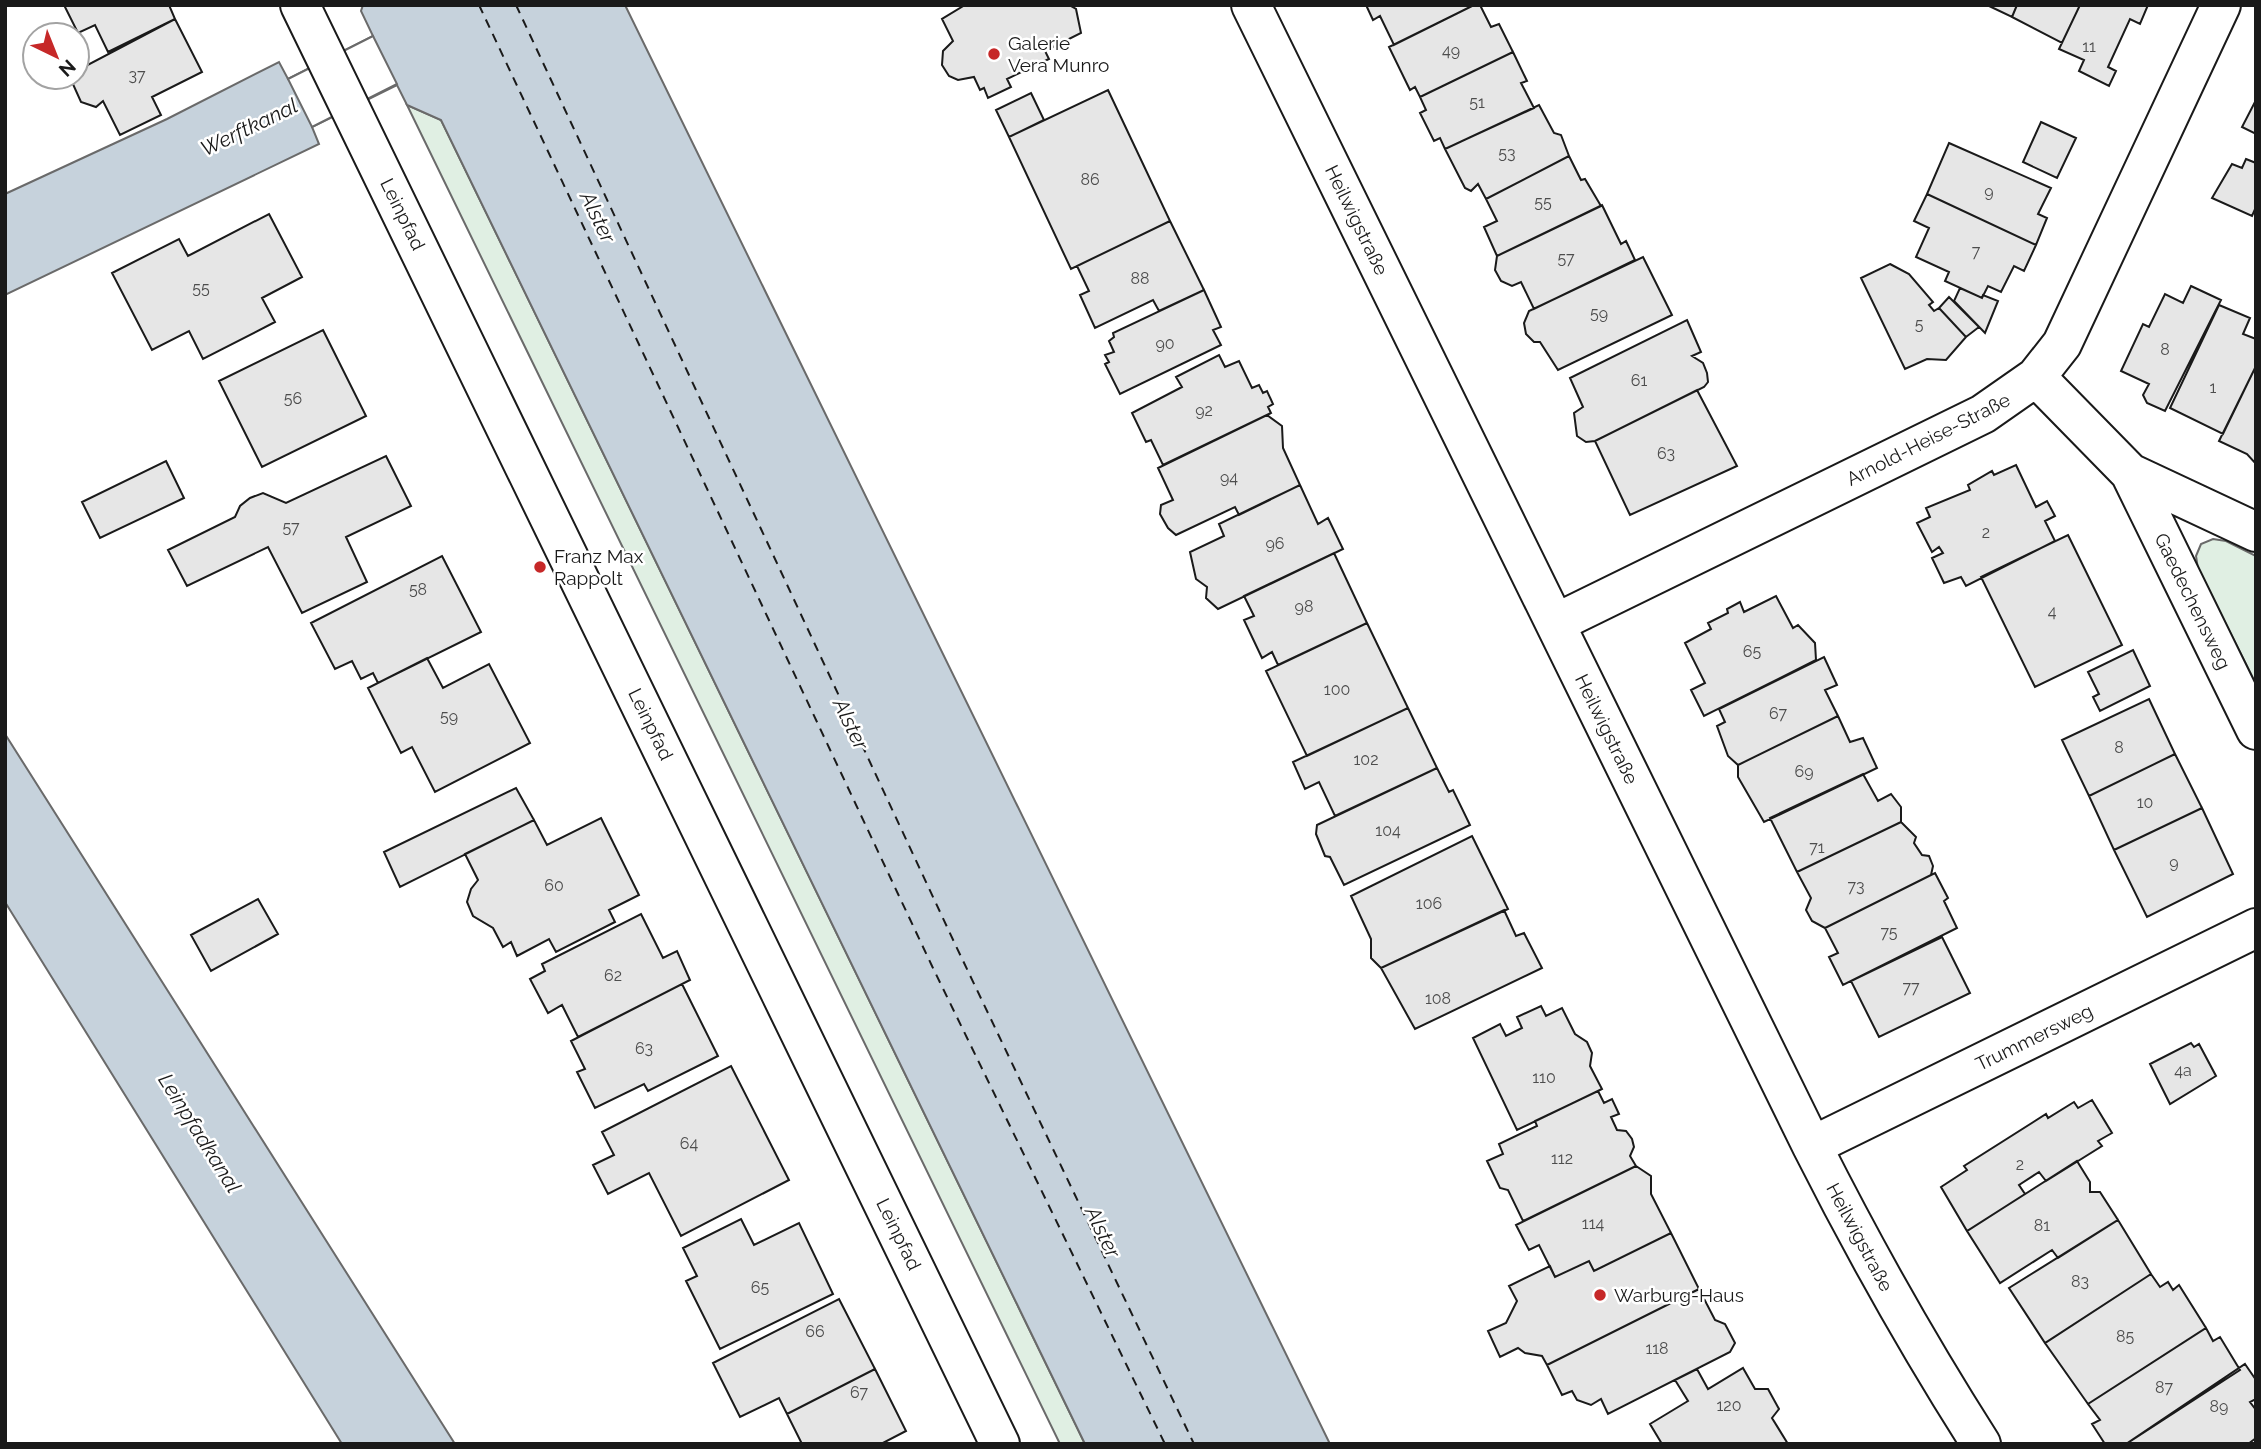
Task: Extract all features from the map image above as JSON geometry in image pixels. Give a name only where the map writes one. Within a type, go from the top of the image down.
[{"type":"street","name":"Leinpfad","points":[[300,5],[1000,1444]]},
{"type":"street","name":"Heilwigstraße","points":[[1251,5],[1812,1146],[1888,1291],[1981,1444]]},
{"type":"street","name":"Arnold-Heise-Straße","points":[[1556,624],[1983,414],[2036,377],[2062,344],[2221,5]]},
{"type":"street","name":"Gaedechensweg","points":[[2036,377],[2130,472],[2256,730]]},
{"type":"street","name":"Gaedechensweg","points":[[2130,472],[2256,532]]},
{"type":"street","name":"Trummersweg","points":[[1812,1146],[2256,928]]},
{"type":"green space","points":[[407,105],[441,120],[1085,1444],[1060,1444]]},
{"type":"green space","points":[[2213,539],[2226,541],[2256,556],[2256,684],[2198,569],[2196,556],[2201,544]]},
{"type":"water","points":[[363,5],[625,5],[1330,1444],[1085,1444],[441,120],[407,105],[397,85],[312,127],[319,144],[5,295],[5,194],[167,119],[279,62],[288,79],[373,36],[361,11]]},
{"type":"water","name":"Leinpfadkanal","points":[[5,734],[455,1444],[342,1444],[5,902]]},
{"type":"pier","points":[[373,36],[397,84],[312,127],[288,79]]},
{"type":"building","points":[[64,5],[169,5],[175,19],[108,52],[95,25],[91,27],[91,21],[72,21]]},
{"type":"building","name":"Galerie Vera Munro","points":[[965,5],[1069,5],[1076,9],[1081,33],[1045,51],[1049,59],[1007,79],[1011,87],[988,98],[984,88],[980,90],[974,77],[958,80],[949,76],[942,65],[943,51],[953,41],[942,19]]},
{"type":"building","points":[[1366,5],[1474,5],[1394,45],[1380,16],[1373,20]]},
{"type":"building","points":[[1474,5],[1480,5],[1491,27],[1499,24],[1513,52],[1420,97],[1415,87],[1410,90],[1389,47]]},
{"type":"building","points":[[1987,5],[2017,5],[2012,17]]},
{"type":"building","points":[[2017,5],[2080,5],[2062,43],[2012,17]]},
{"type":"building","points":[[2080,5],[2148,5],[2140,24],[2130,19],[2108,67],[2116,71],[2109,86],[2079,71],[2084,60],[2059,49]]},
{"type":"building","points":[[175,19],[202,72],[152,97],[161,115],[120,135],[103,101],[96,107],[81,102],[76,91],[91,91],[91,63]]},
{"type":"building","points":[[1513,52],[1527,81],[1521,83],[1534,108],[1445,149],[1440,138],[1434,141],[1420,113],[1426,110],[1420,97]]},
{"type":"building","points":[[1108,90],[1170,221],[1071,269],[1009,137]]},
{"type":"building","points":[[1031,93],[1044,120],[1009,137],[996,110]]},
{"type":"building","points":[[2256,100],[2256,134],[2242,127]]},
{"type":"building","points":[[1539,105],[1554,133],[1561,135],[1569,156],[1486,199],[1478,184],[1471,191],[1465,188],[1445,149]]},
{"type":"building","points":[[2041,122],[2076,138],[2057,178],[2023,162]]},
{"type":"building","points":[[1949,143],[2051,188],[2038,214],[2047,218],[2036,245],[1927,194]]},
{"type":"building","points":[[1569,156],[1581,180],[1585,179],[1601,206],[1497,256],[1484,227],[1497,221],[1486,199]]},
{"type":"building","points":[[2246,159],[2256,163],[2256,207],[2252,216],[2212,198],[2232,164],[2242,168]]},
{"type":"building","points":[[1927,194],[2036,245],[2024,271],[2014,266],[2001,292],[1988,286],[1982,298],[1945,281],[1949,272],[1916,257],[1929,228],[1914,221]]},
{"type":"building","points":[[1602,205],[1621,244],[1626,241],[1635,260],[1534,309],[1521,282],[1512,286],[1501,281],[1495,270],[1497,256]]},
{"type":"building","points":[[269,214],[302,277],[262,298],[275,322],[203,359],[189,331],[152,350],[112,273],[179,239],[188,256]]},
{"type":"building","points":[[1170,221],[1204,290],[1159,311],[1153,300],[1095,328],[1080,295],[1089,291],[1077,266]]},
{"type":"building","points":[[1643,257],[1672,315],[1558,370],[1540,342],[1534,342],[1526,334],[1524,323],[1529,311]]},
{"type":"building","points":[[1890,264],[1909,274],[1933,302],[1929,305],[1934,311],[1939,308],[1966,337],[1946,360],[1927,359],[1905,369],[1861,278]]},
{"type":"building","points":[[2191,286],[2221,300],[2165,411],[2147,403],[2143,395],[2149,384],[2121,371],[2143,324],[2149,327],[2165,294],[2183,303]]},
{"type":"building","points":[[1960,288],[1982,298],[1983,295],[1998,301],[1985,333],[1954,301]]},
{"type":"building","points":[[1204,290],[1221,327],[1213,330],[1221,345],[1120,394],[1105,364],[1109,362],[1105,355],[1114,352],[1109,341],[1114,337],[1113,333]]},
{"type":"building","points":[[1949,297],[1979,327],[1966,337],[1939,308]]},
{"type":"building","points":[[2219,305],[2250,318],[2243,334],[2256,339],[2256,366],[2223,434],[2170,408]]},
{"type":"building","points":[[1687,320],[1701,352],[1692,356],[1703,363],[1707,373],[1708,382],[1704,387],[1595,441],[1586,442],[1577,436],[1574,413],[1583,407],[1570,378]]},
{"type":"building","points":[[323,330],[366,416],[262,467],[219,381]]},
{"type":"building","points":[[1219,355],[1225,367],[1239,361],[1252,388],[1259,385],[1263,393],[1267,391],[1273,404],[1268,407],[1271,413],[1163,465],[1151,440],[1146,442],[1132,413],[1182,387],[1176,377]]},
{"type":"building","points":[[2256,366],[2256,464],[2247,454],[2219,441]]},
{"type":"building","points":[[1697,390],[1737,466],[1630,515],[1595,441]]},
{"type":"building","points":[[1267,415],[1282,426],[1283,448],[1300,485],[1239,515],[1235,507],[1176,535],[1168,528],[1160,514],[1161,505],[1173,500],[1158,468]]},
{"type":"building","points":[[386,456],[411,506],[346,537],[367,582],[302,613],[268,547],[187,586],[168,550],[235,517],[240,506],[250,498],[263,493],[286,503]]},
{"type":"building","points":[[166,461],[184,498],[100,538],[82,502]]},
{"type":"building","points":[[2016,465],[2036,507],[2047,501],[2055,516],[2045,521],[2055,541],[1966,586],[1961,577],[1944,583],[1932,558],[1943,553],[1939,547],[1932,552],[1917,523],[1930,517],[1926,508],[1970,490],[1968,485],[1992,471],[1994,475]]},
{"type":"building","points":[[1300,485],[1318,524],[1328,518],[1343,549],[1218,609],[1206,598],[1207,587],[1196,579],[1190,552],[1224,536],[1219,524]]},
{"type":"building","points":[[2068,535],[2122,645],[2035,687],[1981,577]]},
{"type":"building","points":[[1334,553],[1367,623],[1278,665],[1272,652],[1262,658],[1244,620],[1254,616],[1244,596]]},
{"type":"building","points":[[442,556],[481,632],[378,683],[373,673],[361,679],[352,661],[335,669],[311,623]]},
{"type":"building","points":[[1776,596],[1793,628],[1798,625],[1815,643],[1816,660],[1704,716],[1691,690],[1705,683],[1685,643],[1711,629],[1708,623],[1728,613],[1727,609],[1740,602],[1744,612]]},
{"type":"building","points":[[1367,623],[1408,708],[1307,756],[1266,671]]},
{"type":"building","points":[[2133,650],[2150,686],[2100,711],[2093,697],[2099,694],[2088,672]]},
{"type":"building","points":[[1824,657],[1837,685],[1825,690],[1838,716],[1738,765],[1728,756],[1717,726],[1725,722],[1719,709]]},
{"type":"building","points":[[427,658],[443,688],[489,664],[530,743],[435,792],[412,747],[401,753],[368,688]]},
{"type":"building","points":[[2149,699],[2175,754],[2089,796],[2062,740]]},
{"type":"building","points":[[1408,708],[1437,768],[1335,816],[1319,782],[1305,789],[1293,762]]},
{"type":"building","points":[[1838,716],[1850,742],[1863,738],[1877,768],[1764,822],[1738,777],[1738,765]]},
{"type":"building","points":[[2175,754],[2202,808],[2114,850],[2089,796]]},
{"type":"building","points":[[1437,768],[1449,792],[1453,790],[1470,825],[1344,885],[1330,857],[1325,856],[1316,834],[1317,825]]},
{"type":"building","points":[[1863,774],[1878,801],[1891,794],[1901,807],[1901,822],[1797,872],[1770,818]]},
{"type":"building","points":[[516,788],[534,820],[400,887],[384,852]]},
{"type":"building","points":[[2202,808],[2233,874],[2147,917],[2114,850]]},
{"type":"building","points":[[601,818],[639,895],[609,910],[615,922],[556,952],[549,939],[517,956],[511,942],[503,947],[493,928],[473,916],[467,902],[471,889],[478,880],[465,854],[534,820],[547,845]]},
{"type":"building","points":[[1901,822],[1916,837],[1914,843],[1922,855],[1929,856],[1933,866],[1931,875],[1825,928],[1812,921],[1806,910],[1811,898],[1797,872]]},
{"type":"building","points":[[1472,836],[1508,909],[1381,968],[1371,958],[1371,939],[1351,896]]},
{"type":"building","points":[[1935,873],[1948,898],[1944,901],[1957,928],[1843,985],[1829,957],[1838,953],[1825,928]]},
{"type":"building","points":[[258,899],[278,934],[211,971],[191,935]]},
{"type":"building","points":[[1504,910],[1516,936],[1524,933],[1542,968],[1415,1029],[1381,968]]},
{"type":"building","points":[[641,914],[663,958],[677,951],[690,980],[578,1037],[562,1005],[548,1013],[530,979],[545,971],[542,964]]},
{"type":"building","points":[[1942,937],[1970,993],[1879,1037],[1851,981]]},
{"type":"building","points":[[682,984],[718,1056],[648,1091],[644,1084],[595,1108],[577,1072],[585,1069],[571,1041]]},
{"type":"building","points":[[1541,1006],[1546,1016],[1562,1008],[1575,1034],[1587,1042],[1592,1053],[1590,1066],[1602,1089],[1517,1130],[1473,1038],[1500,1024],[1506,1036],[1522,1028],[1517,1017]]},
{"type":"building","points":[[2191,1043],[2194,1047],[2199,1044],[2216,1076],[2170,1104],[2150,1064]]},
{"type":"building","points":[[731,1066],[789,1180],[681,1236],[649,1173],[608,1194],[593,1165],[614,1155],[602,1132]]},
{"type":"building","points":[[1598,1091],[1604,1103],[1612,1099],[1619,1114],[1611,1117],[1617,1130],[1626,1131],[1632,1139],[1634,1147],[1630,1156],[1636,1166],[1523,1221],[1508,1190],[1500,1188],[1487,1161],[1503,1154],[1499,1144],[1537,1126],[1535,1121]]},
{"type":"building","points":[[2092,1100],[2112,1133],[2098,1141],[2102,1146],[2046,1181],[2039,1172],[2019,1185],[2025,1194],[1967,1231],[1941,1187],[1967,1170],[1964,1166],[2046,1114],[2048,1118],[2074,1102],[2078,1108]]},
{"type":"building","points":[[2077,1161],[2090,1182],[2090,1192],[2100,1192],[2118,1220],[2058,1258],[2052,1250],[2000,1283],[1967,1231]]},
{"type":"building","points":[[1636,1166],[1651,1176],[1651,1194],[1671,1233],[1594,1271],[1589,1261],[1555,1277],[1539,1245],[1529,1250],[1516,1225]]},
{"type":"building","points":[[741,1219],[754,1245],[799,1223],[833,1294],[720,1349],[686,1281],[697,1276],[683,1248]]},
{"type":"building","points":[[2118,1220],[2151,1274],[2045,1343],[2009,1288]]},
{"type":"building","name":"Warburg-Haus","points":[[1671,1233],[1699,1289],[1547,1365],[1542,1356],[1525,1353],[1518,1348],[1500,1357],[1488,1331],[1506,1323],[1517,1301],[1509,1286],[1550,1266],[1555,1277],[1589,1261],[1594,1271]]},
{"type":"building","points":[[2151,1274],[2160,1287],[2168,1282],[2173,1290],[2179,1285],[2206,1328],[2088,1404],[2045,1343]]},
{"type":"building","points":[[1699,1289],[1715,1320],[1725,1324],[1735,1343],[1730,1352],[1608,1414],[1601,1399],[1591,1405],[1577,1400],[1572,1391],[1562,1395],[1547,1365]]},
{"type":"building","points":[[839,1299],[875,1369],[787,1414],[779,1398],[740,1417],[713,1363]]},
{"type":"building","points":[[2206,1328],[2213,1341],[2220,1337],[2240,1370],[2126,1444],[2105,1444],[2092,1424],[2100,1420],[2088,1404]]},
{"type":"building","points":[[2245,1364],[2256,1380],[2256,1399],[2250,1402],[2256,1410],[2256,1438],[2248,1444],[2126,1444]]},
{"type":"building","points":[[1743,1368],[1755,1389],[1768,1389],[1779,1409],[1772,1418],[1788,1444],[1662,1444],[1650,1424],[1688,1401],[1675,1380],[1697,1369],[1708,1389]]},
{"type":"building","points":[[875,1369],[906,1431],[881,1444],[802,1444],[787,1414]]},
{"type":"ferry route","points":[[479,5],[932,966],[1165,1444]]},
{"type":"ferry route","points":[[516,5],[955,944],[1194,1444]]},
{"type":"place","name":"Galerie Vera Munro","points":[[994,54]]},
{"type":"place","name":"Franz Max Rappolt","points":[[540,567]]},
{"type":"place","name":"Warburg-Haus","points":[[1600,1295]]},
{"type":"water label","name":"Werftkanal","points":[[249,127]]},
{"type":"water label","name":"Alster","points":[[598,217]]},
{"type":"water label","name":"Alster","points":[[851,724]]},
{"type":"water label","name":"Alster","points":[[1103,1232]]}]
